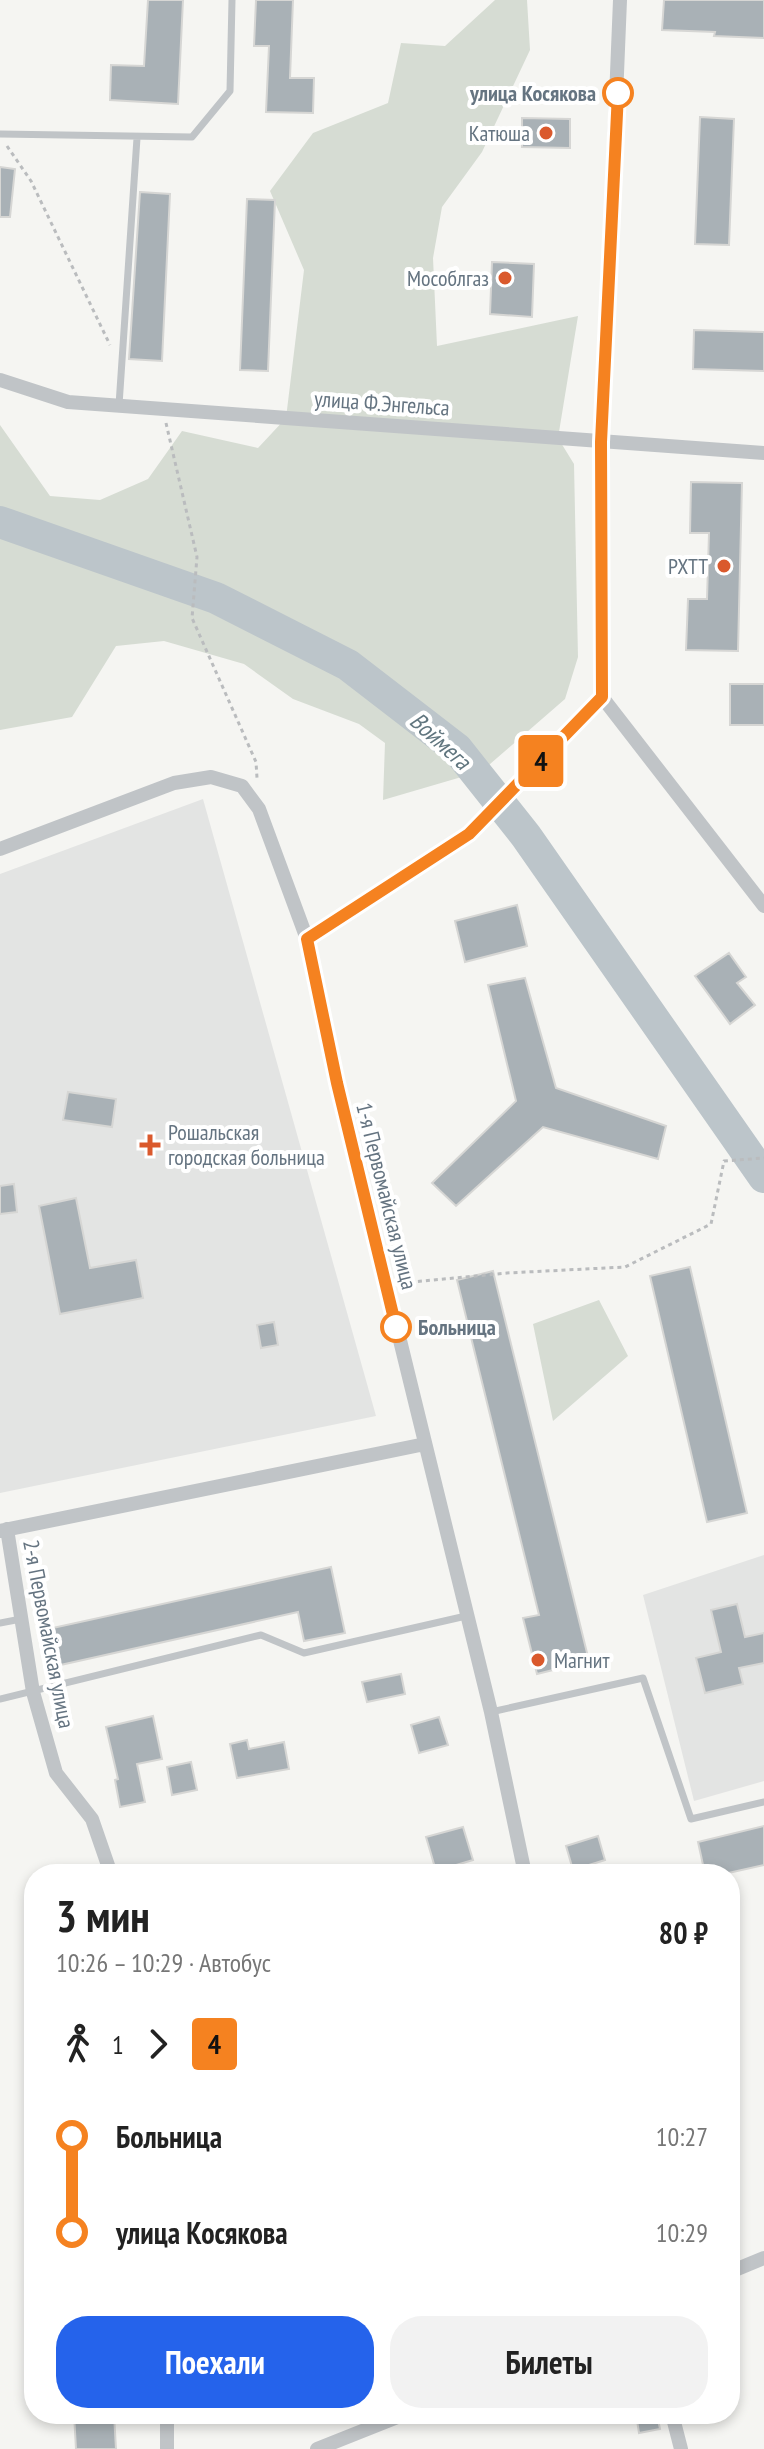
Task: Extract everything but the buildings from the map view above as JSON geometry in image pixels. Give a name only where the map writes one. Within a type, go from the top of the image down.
[{"type":"street","points":[[620,0],[601,442],[602,697],[764,906]]},
{"type":"street","name":"улица Ф.Энгельса","points":[[0,380],[68,402],[764,453]]},
{"type":"street","points":[[307,939],[469,834],[602,697]]},
{"type":"street","name":"1-я Первомайская улица","points":[[0,849],[174,783],[211,777],[242,786],[259,809],[307,939],[337,1083],[491,1712],[523,1864]]},
{"type":"street","points":[[4,1530],[425,1444]]},
{"type":"street","name":"2-я Первомайская улица","points":[[4,1530],[33,1692],[56,1773],[92,1819],[108,1864]]},
{"type":"street","points":[[740,2268],[764,2258]]},
{"type":"street","points":[[167,2424],[167,2449]]},
{"type":"street","points":[[317,2449],[380,2424]]},
{"type":"street","points":[[675,2424],[681,2449]]},
{"type":"lane","points":[[0,135],[192,137],[230,91],[232,0]]},
{"type":"lane","points":[[119,405],[137,138]]},
{"type":"lane","points":[[0,1699],[261,1635],[304,1653],[466,1616]]},
{"type":"lane","points":[[0,1623],[21,1619]]},
{"type":"lane","points":[[491,1712],[643,1678],[691,1819],[764,1802]]},
{"type":"path","points":[[0,135],[31,181],[122,368]]},
{"type":"path","points":[[163,408],[197,557],[192,618],[256,762],[257,778]]},
{"type":"path","points":[[386,1285],[507,1273],[625,1267],[711,1224],[724,1161],[764,1158]]},
{"type":"shaded area","points":[[495,0],[527,0],[530,50],[482,152],[442,207],[433,258],[437,346],[578,316],[558,438],[574,464],[578,657],[565,699],[482,771],[383,800],[385,743],[359,724],[293,699],[244,664],[164,641],[116,646],[72,717],[0,730],[0,425],[50,496],[100,500],[148,479],[182,431],[258,448],[286,418],[304,270],[270,191],[313,133],[388,103],[401,43],[445,46]]},
{"type":"shaded area","name":"Рошальская городская больница","points":[[203,799],[376,1416],[0,1493],[0,874]]},
{"type":"shaded area","points":[[599,1300],[628,1356],[553,1421],[533,1324]]},
{"type":"shaded area","points":[[764,1555],[764,1781],[694,1801],[643,1595]]},
{"type":"waterway","name":"Воймега","points":[[0,522],[216,598],[348,665],[457,749],[526,836],[764,1177]]},
{"type":"bus line","name":"4","points":[[396,1327],[337,1083],[307,939],[469,834],[602,697],[601,442],[618,93]]},
{"type":"place","name":"улица Косякова","points":[[618,93]]},
{"type":"place","name":"Катюша","points":[[546,133]]},
{"type":"place","name":"Мособлгаз","points":[[505,278]]},
{"type":"place","name":"РХТТ","points":[[724,566]]},
{"type":"place","name":"Рошальская городская больница","points":[[150,1145]]},
{"type":"place","name":"Больница","points":[[396,1327]]},
{"type":"place","name":"Магнит","points":[[538,1660]]}]
